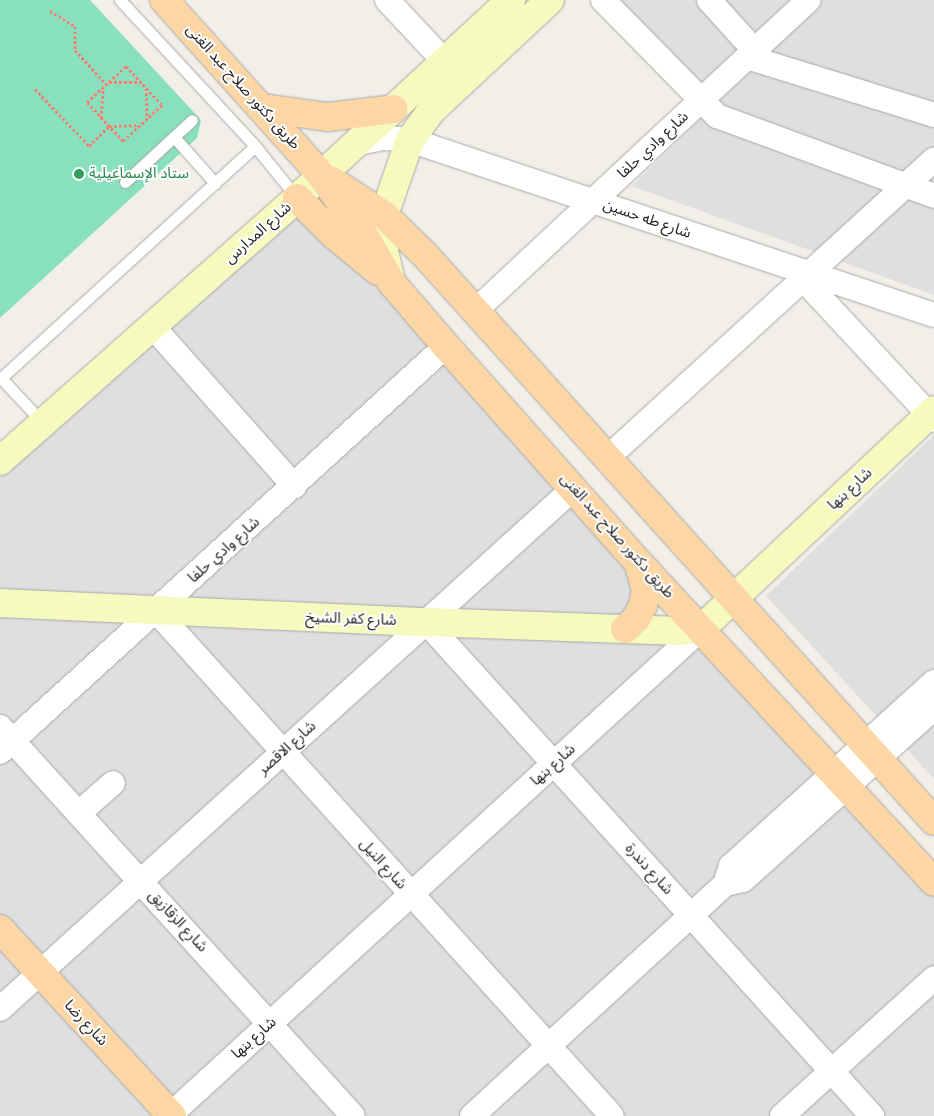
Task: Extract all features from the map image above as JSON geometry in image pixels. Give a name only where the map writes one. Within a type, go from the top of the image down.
[{"type":"main road","name":"طريق دكتور صلاح عبد الغنى","points":[[164,0],[321,175],[363,234],[392,283],[446,346],[637,561],[702,628],[934,882]]},
{"type":"main road","name":"شارع المدارس","points":[[0,461],[358,143],[511,0]]},
{"type":"main road","points":[[392,283],[384,252],[384,215],[410,140],[432,110],[550,0]]},
{"type":"main road","points":[[262,108],[328,117],[394,109]]},
{"type":"main road","name":"طريق دكتور صلاح عبد الغنى","points":[[321,175],[384,215],[475,311],[606,459],[934,821]]},
{"type":"main road","points":[[297,198],[334,235],[392,283]]},
{"type":"main road","name":"شارع بنها","points":[[702,628],[932,415]]},
{"type":"main road","points":[[625,630],[636,619],[646,590],[644,575],[637,561]]},
{"type":"main road","name":"شارع كفر الشيخ","points":[[0,603],[625,630],[702,628]]},
{"type":"main road","name":"شارع رضا","points":[[0,929],[170,1115]]},
{"type":"street","points":[[388,0],[445,62]]},
{"type":"street","points":[[603,0],[700,101],[724,119],[934,196]]},
{"type":"street","points":[[709,0],[751,53],[934,115]]},
{"type":"street","name":"شارع وادي حلفا","points":[[475,311],[807,0]]},
{"type":"street","name":"شارع طه حسين","points":[[358,143],[384,138],[410,140],[593,201],[806,276],[934,315]]},
{"type":"street","points":[[606,459],[934,160]]},
{"type":"street","points":[[806,276],[932,415]]},
{"type":"street","points":[[153,327],[294,486]]},
{"type":"street","name":"شارع وادي حلفا","points":[[4,740],[156,611],[446,346]]},
{"type":"street","name":"شارع الاقصر","points":[[0,1009],[574,488]]},
{"type":"street","name":"شارع النيل","points":[[156,611],[282,753],[612,1116]]},
{"type":"street","name":"شارع دندرة","points":[[426,622],[872,1116]]},
{"type":"street","name":"شارع بنها","points":[[170,1115],[702,628]]},
{"type":"street","points":[[472,1116],[725,884],[744,880],[841,780],[872,751],[934,682]]},
{"type":"street","points":[[872,751],[934,708]]},
{"type":"street","name":"شارع الزقازيق","points":[[4,740],[79,813],[271,1022],[353,1116]]},
{"type":"street","points":[[79,813],[113,783]]},
{"type":"street","points":[[782,1116],[831,1071],[929,989]]},
{"type":"lane","points":[[120,0],[255,146],[297,198]]},
{"type":"lane","points":[[124,182],[192,120]]},
{"type":"lane","points":[[174,137],[215,183]]},
{"type":"lane","points":[[44,423],[0,378],[255,146]]},
{"type":"path","points":[[50,11],[75,26],[76,50],[106,85],[101,118]]},
{"type":"path","points":[[126,66],[162,104],[122,141],[87,102],[106,85],[126,66]]},
{"type":"path","points":[[106,85],[141,82]]},
{"type":"path","points":[[146,87],[147,119]]},
{"type":"path","points":[[35,89],[89,146],[109,126],[139,126]]},
{"type":"shaded area","points":[[620,0],[934,0],[934,295],[632,186],[717,102]]},
{"type":"shaded area","points":[[297,202],[391,284],[638,578],[623,625],[0,601],[0,465]]},
{"type":"shaded area","points":[[934,435],[934,779],[766,596]]},
{"type":"shaded area","points":[[0,605],[702,629],[934,885],[934,1116],[176,1116],[0,927]]},
{"type":"shaded area","points":[[0,930],[172,1116],[0,1116]]},
{"type":"green space","name":"ستاد الإسماعيلية","points":[[0,0],[90,0],[201,120],[197,138],[0,318]]},
{"type":"place","name":"ستاد الإسماعيلية","points":[[79,174]]}]
